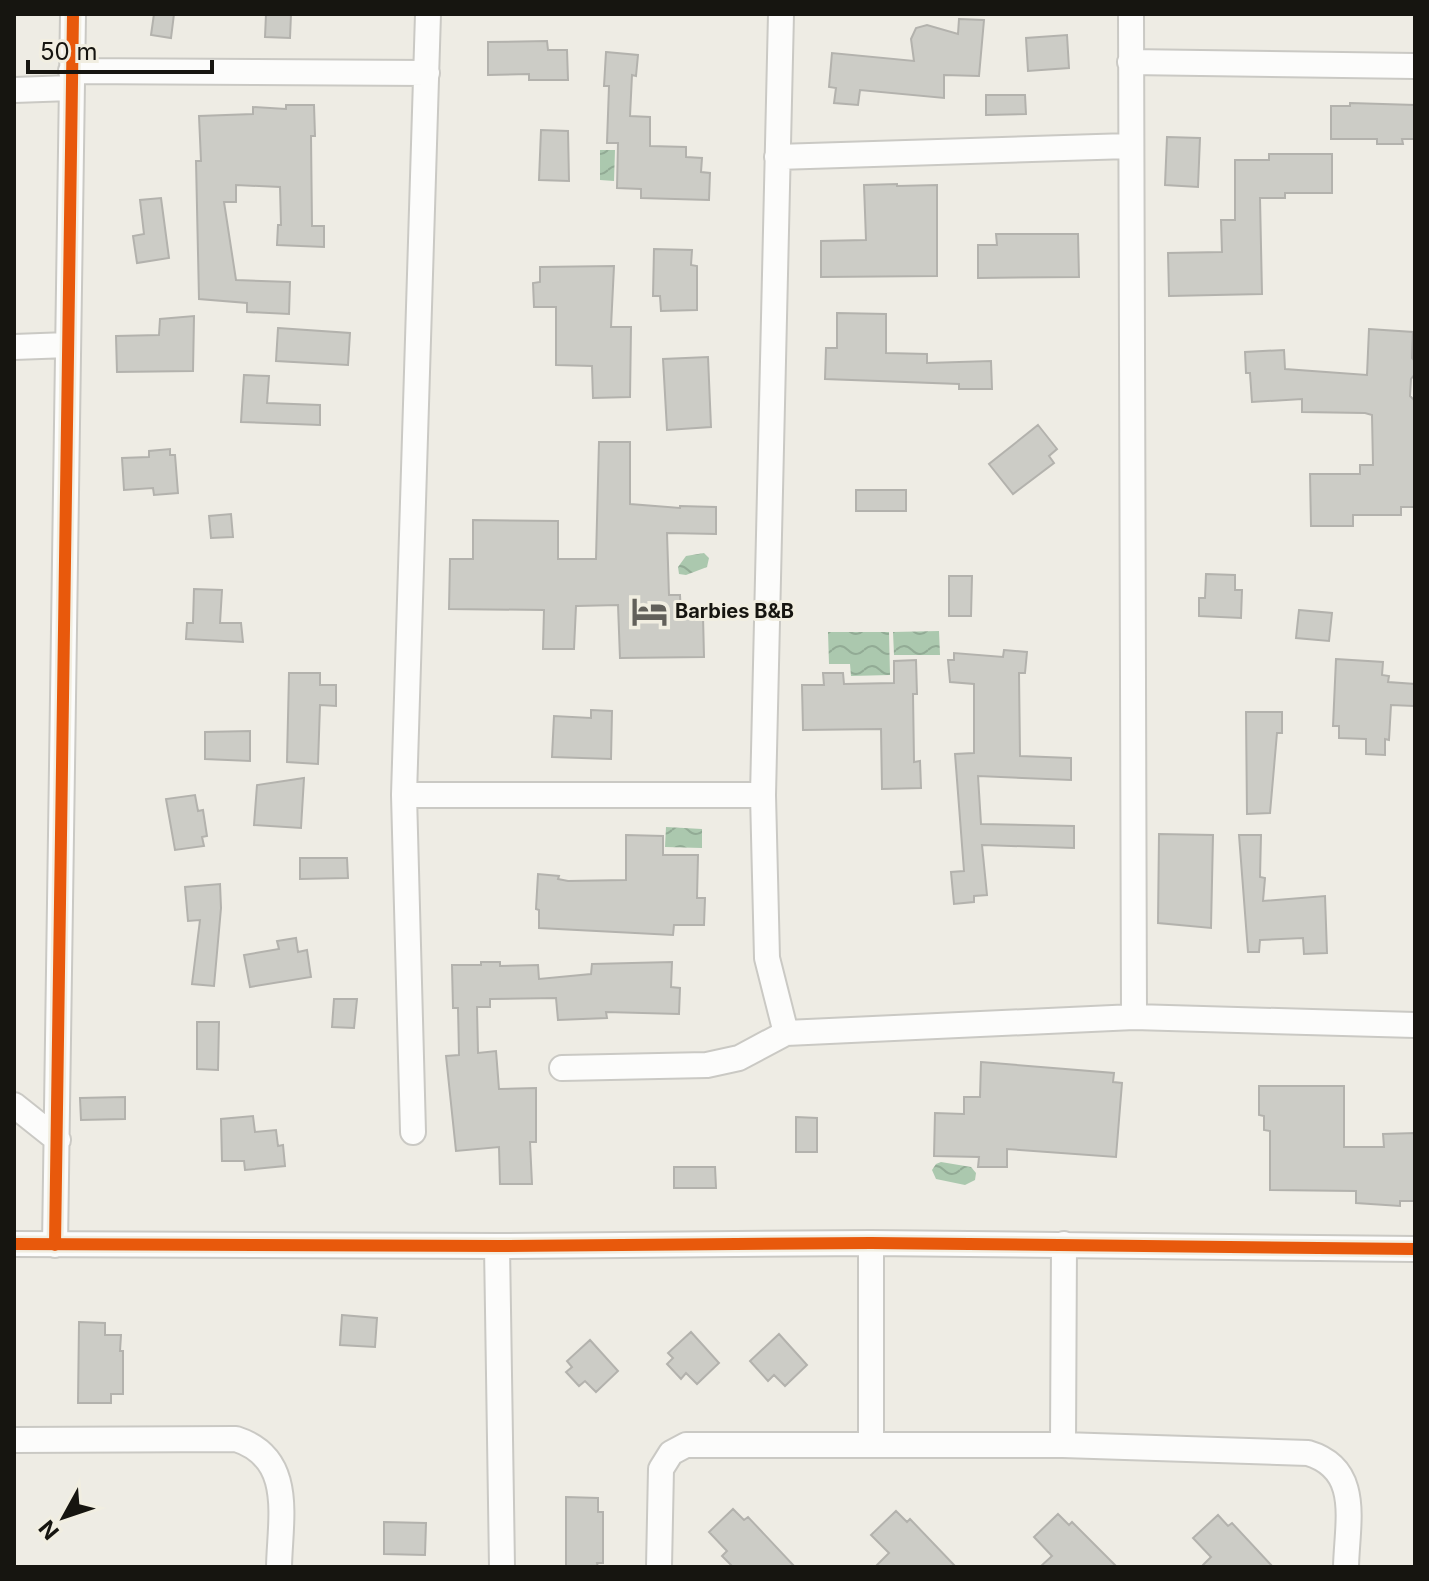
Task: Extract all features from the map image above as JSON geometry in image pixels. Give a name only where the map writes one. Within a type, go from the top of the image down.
[{"type":"street","points":[[55,1245],[73,14]]},
{"type":"street","points":[[413,1132],[404,795],[428,14]]},
{"type":"street","points":[[781,14],[763,795],[767,958],[786,1033]]},
{"type":"street","points":[[1131,14],[1134,1017]]},
{"type":"street","points":[[1130,62],[1415,66]]},
{"type":"street","points":[[14,90],[71,80],[427,73]]},
{"type":"street","points":[[777,157],[1129,146]]},
{"type":"street","points":[[14,347],[68,345]]},
{"type":"street","points":[[404,795],[763,795]]},
{"type":"street","points":[[562,1068],[707,1065],[739,1058],[786,1033],[1134,1017],[1415,1025]]},
{"type":"street","points":[[14,1105],[58,1140]]},
{"type":"street","points":[[14,1244],[497,1246],[871,1243],[1415,1249]]},
{"type":"street","points":[[871,1243],[871,1445]]},
{"type":"street","points":[[1063,1445],[1064,1244]]},
{"type":"street","points":[[497,1246],[502,1567]]},
{"type":"street","points":[[14,1440],[236,1439],[253,1444],[265,1454],[281,1486],[279,1567]]},
{"type":"street","points":[[659,1567],[661,1469],[665,1460],[686,1445],[1063,1445],[1308,1453],[1332,1463],[1342,1474],[1347,1487],[1346,1567]]},
{"type":"water","points":[[600,150],[615,150],[614,181],[600,180]]},
{"type":"water","points":[[704,553],[709,558],[707,567],[686,575],[679,574],[678,567],[686,556]]},
{"type":"water","points":[[939,631],[940,655],[894,655],[893,632]]},
{"type":"water","points":[[828,632],[889,632],[890,675],[851,676],[850,664],[829,664]]},
{"type":"water","points":[[666,827],[702,829],[702,848],[665,847]]},
{"type":"water","points":[[941,1162],[971,1167],[976,1173],[975,1180],[965,1185],[936,1179],[932,1170]]},
{"type":"building","points":[[154,14],[174,14],[171,38],[151,35]]},
{"type":"building","points":[[266,14],[291,14],[290,38],[265,37]]},
{"type":"building","points":[[959,19],[984,20],[979,76],[944,75],[944,98],[860,90],[858,105],[834,103],[836,88],[829,87],[832,53],[914,61],[911,39],[916,28],[927,25],[958,34]]},
{"type":"building","points":[[1067,35],[1069,68],[1028,71],[1026,38]]},
{"type":"building","points":[[547,41],[548,50],[567,50],[568,80],[529,80],[529,74],[488,75],[488,42]]},
{"type":"building","points":[[606,52],[638,55],[636,76],[632,75],[630,116],[650,117],[650,146],[686,147],[686,157],[702,158],[701,172],[710,173],[709,200],[641,198],[641,189],[617,188],[618,143],[607,143],[609,86],[604,86]]},
{"type":"building","points":[[986,95],[1025,95],[1026,114],[986,115]]},
{"type":"building","points":[[1350,103],[1415,105],[1415,139],[1402,139],[1403,144],[1377,144],[1377,139],[1331,139],[1331,106],[1350,106]]},
{"type":"building","points":[[286,105],[314,105],[315,136],[311,136],[312,226],[324,226],[324,247],[277,245],[278,225],[281,225],[280,187],[236,185],[236,202],[224,202],[236,280],[290,282],[289,314],[247,312],[247,303],[199,299],[196,161],[201,161],[199,116],[253,114],[253,107],[286,109]]},
{"type":"building","points":[[541,130],[568,131],[569,181],[539,180]]},
{"type":"building","points":[[1167,137],[1200,138],[1198,187],[1165,185]]},
{"type":"building","points":[[1269,154],[1332,154],[1332,193],[1285,193],[1285,198],[1260,198],[1262,294],[1169,296],[1168,253],[1222,252],[1221,220],[1235,220],[1235,160],[1269,160]]},
{"type":"building","points":[[864,185],[937,185],[937,276],[821,277],[821,241],[866,240]]},
{"type":"building","points":[[161,198],[169,258],[137,263],[133,236],[144,234],[140,200]]},
{"type":"building","points":[[996,234],[1078,234],[1079,277],[978,278],[978,245],[997,245]]},
{"type":"building","points":[[654,249],[692,250],[691,265],[697,266],[697,310],[661,311],[660,296],[653,296]]},
{"type":"building","points":[[614,266],[611,327],[631,327],[630,397],[593,398],[592,366],[556,365],[556,307],[534,307],[533,283],[540,282],[540,267]]},
{"type":"building","points":[[837,313],[886,314],[886,353],[927,354],[927,363],[991,361],[992,389],[959,389],[959,384],[825,379],[826,348],[837,348]]},
{"type":"building","points":[[194,316],[193,371],[117,372],[116,336],[159,335],[160,319]]},
{"type":"building","points":[[278,328],[350,333],[348,365],[276,361]]},
{"type":"building","points":[[1369,329],[1413,332],[1415,374],[1411,379],[1410,396],[1415,401],[1415,507],[1401,507],[1401,515],[1353,515],[1353,526],[1311,526],[1310,474],[1360,474],[1360,465],[1373,465],[1372,415],[1302,412],[1302,399],[1252,402],[1245,352],[1284,350],[1285,369],[1367,375]]},
{"type":"building","points":[[708,357],[711,427],[667,430],[663,359]]},
{"type":"building","points":[[244,375],[269,376],[267,403],[320,405],[320,425],[241,422]]},
{"type":"building","points":[[1038,425],[1057,449],[1049,456],[1054,463],[1013,494],[989,464]]},
{"type":"building","points":[[599,442],[630,442],[630,504],[716,507],[716,534],[667,533],[669,595],[680,595],[681,617],[703,616],[704,657],[620,658],[618,605],[576,606],[574,649],[543,649],[544,610],[449,609],[450,559],[473,559],[473,520],[558,521],[558,559],[596,559]]},
{"type":"building","points":[[170,449],[170,455],[175,455],[178,493],[154,495],[153,488],[124,490],[122,458],[149,457],[149,451]]},
{"type":"building","points":[[856,490],[906,490],[906,511],[856,511]]},
{"type":"building","points":[[231,514],[233,537],[211,538],[209,516]]},
{"type":"building","points":[[1206,574],[1235,575],[1235,590],[1242,590],[1241,618],[1199,616],[1199,598],[1205,598]]},
{"type":"building","points":[[949,576],[972,576],[971,616],[949,616]]},
{"type":"building","points":[[194,589],[222,590],[220,623],[241,623],[243,642],[186,639],[187,623],[193,623]]},
{"type":"building","points":[[1299,610],[1332,613],[1329,641],[1296,638]]},
{"type":"building","points":[[1004,650],[1027,652],[1025,673],[1019,673],[1020,756],[1071,758],[1071,780],[978,776],[981,824],[1074,826],[1074,848],[982,845],[987,895],[974,896],[974,902],[954,904],[951,872],[964,871],[955,754],[974,753],[974,684],[950,682],[948,660],[954,660],[954,653],[1003,657]]},
{"type":"building","points":[[1336,659],[1383,662],[1382,675],[1389,676],[1388,682],[1415,684],[1414,706],[1391,705],[1385,755],[1366,754],[1366,739],[1339,738],[1339,726],[1333,726]]},
{"type":"building","points":[[916,660],[914,762],[920,761],[921,788],[882,789],[881,729],[803,730],[802,685],[824,685],[823,673],[843,673],[844,684],[894,683],[894,661]]},
{"type":"building","points":[[289,673],[320,673],[320,685],[336,685],[336,706],[320,705],[318,764],[287,762]]},
{"type":"building","points":[[591,710],[612,711],[611,759],[552,757],[554,716],[591,718]]},
{"type":"building","points":[[1246,712],[1282,712],[1282,733],[1277,733],[1270,813],[1247,814]]},
{"type":"building","points":[[250,731],[250,761],[205,759],[205,732]]},
{"type":"building","points":[[304,778],[301,828],[254,825],[257,785]]},
{"type":"building","points":[[195,795],[198,811],[203,810],[207,836],[202,837],[204,846],[175,850],[166,799]]},
{"type":"building","points":[[1159,834],[1213,835],[1211,928],[1158,923]]},
{"type":"building","points":[[626,835],[663,836],[663,855],[698,855],[697,898],[705,898],[704,925],[674,925],[673,935],[539,928],[539,910],[536,909],[538,874],[559,876],[558,879],[568,881],[626,880]]},
{"type":"building","points":[[1239,835],[1261,835],[1260,877],[1265,878],[1263,901],[1325,896],[1327,953],[1304,954],[1303,938],[1260,940],[1259,952],[1248,952]]},
{"type":"building","points":[[300,858],[347,858],[348,878],[300,879]]},
{"type":"building","points":[[220,884],[221,908],[214,986],[192,984],[200,920],[188,921],[185,887]]},
{"type":"building","points":[[296,938],[298,952],[307,950],[311,977],[250,987],[244,955],[279,949],[277,941]]},
{"type":"building","points":[[481,962],[500,962],[500,966],[538,965],[539,979],[591,974],[592,964],[672,962],[671,987],[680,988],[679,1014],[606,1012],[607,1018],[558,1020],[556,998],[490,999],[490,1007],[477,1007],[478,1053],[496,1051],[499,1089],[536,1088],[536,1142],[530,1142],[532,1184],[500,1184],[499,1147],[456,1151],[446,1056],[459,1055],[458,1008],[453,1008],[452,965],[481,965]]},
{"type":"building","points":[[334,999],[357,999],[354,1028],[332,1027]]},
{"type":"building","points":[[197,1022],[219,1022],[218,1070],[197,1069]]},
{"type":"building","points":[[981,1062],[1114,1073],[1113,1082],[1122,1083],[1116,1157],[1007,1149],[1007,1167],[978,1167],[979,1157],[934,1156],[935,1113],[964,1114],[964,1097],[980,1097]]},
{"type":"building","points":[[1259,1086],[1344,1086],[1344,1147],[1384,1147],[1383,1134],[1415,1133],[1415,1201],[1400,1201],[1400,1206],[1356,1203],[1356,1191],[1270,1190],[1270,1131],[1264,1130],[1264,1116],[1259,1115]]},
{"type":"building","points":[[125,1097],[125,1119],[81,1120],[80,1098]]},
{"type":"building","points":[[253,1116],[255,1132],[276,1130],[278,1146],[283,1145],[285,1166],[245,1170],[244,1161],[222,1161],[221,1119]]},
{"type":"building","points":[[796,1117],[817,1118],[817,1152],[796,1152]]},
{"type":"building","points":[[674,1167],[715,1167],[716,1188],[674,1188]]},
{"type":"building","points":[[342,1315],[377,1318],[375,1347],[340,1345]]},
{"type":"building","points":[[79,1322],[105,1323],[105,1335],[121,1335],[123,1394],[111,1394],[111,1403],[78,1403]]},
{"type":"building","points":[[691,1332],[719,1363],[697,1384],[686,1373],[681,1379],[667,1364],[673,1358],[668,1353]]},
{"type":"building","points":[[779,1334],[807,1365],[785,1386],[774,1375],[768,1381],[750,1361]]},
{"type":"building","points":[[590,1340],[618,1371],[596,1392],[585,1381],[579,1386],[566,1372],[572,1367],[567,1361]]},
{"type":"building","points":[[566,1497],[598,1498],[598,1512],[603,1512],[603,1563],[597,1563],[598,1567],[566,1567]]},
{"type":"building","points":[[733,1509],[744,1520],[748,1517],[795,1567],[733,1567],[722,1556],[727,1551],[709,1532]]},
{"type":"building","points":[[896,1511],[907,1522],[910,1519],[956,1567],[875,1567],[889,1553],[871,1535]]},
{"type":"building","points":[[1058,1514],[1069,1525],[1072,1522],[1117,1567],[1040,1567],[1052,1556],[1034,1537]]},
{"type":"building","points":[[1218,1515],[1228,1526],[1232,1523],[1273,1567],[1201,1567],[1211,1557],[1193,1538]]},
{"type":"building","points":[[384,1522],[426,1523],[425,1555],[384,1554]]},
{"type":"cycle path","points":[[55,1245],[73,14]]},
{"type":"cycle path","points":[[14,1244],[497,1246],[871,1243],[1415,1249]]},
{"type":"place","name":"Barbies B&B","points":[[649,611]]}]
